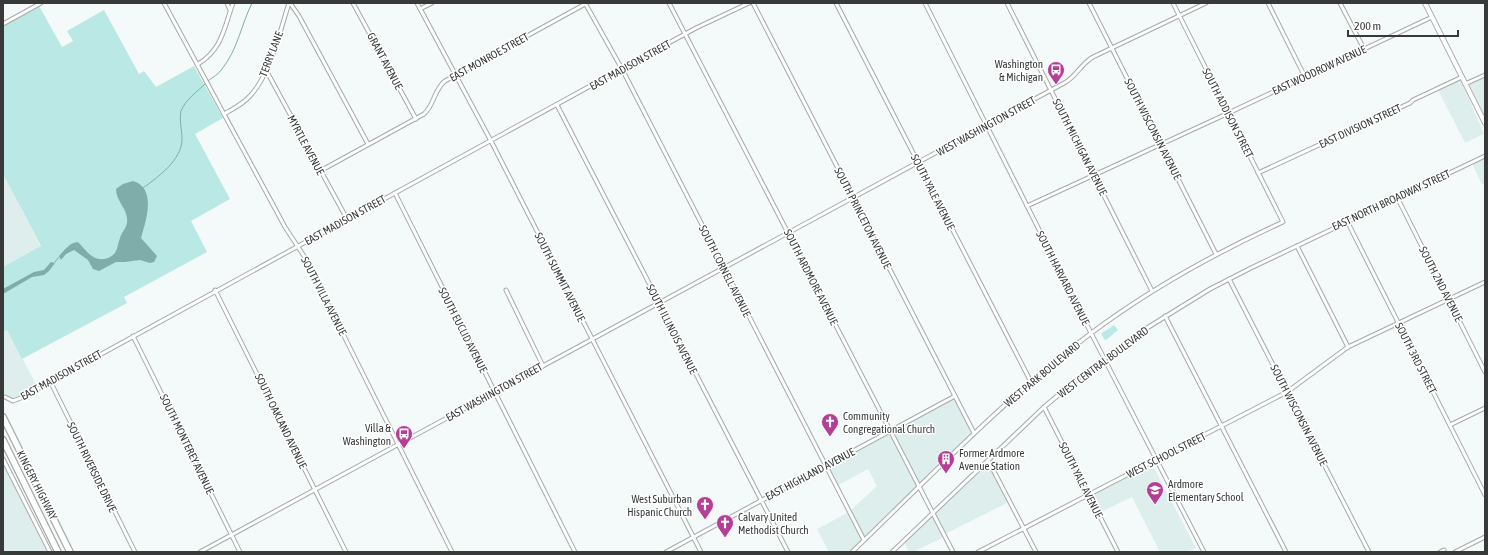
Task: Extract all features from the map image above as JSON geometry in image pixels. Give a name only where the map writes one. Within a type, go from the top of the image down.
[{"type":"highway","name":"KINGERY HIGHWAY","points":[[3,417],[70,552]]},
{"type":"highway","name":"KINGERY HIGHWAY","points":[[3,440],[58,552]]},
{"type":"street","points":[[3,24],[41,3]]},
{"type":"street","name":"SOUTH VILLA AVENUE","points":[[164,3],[285,227],[304,256],[452,552]]},
{"type":"street","points":[[227,3],[230,10]]},
{"type":"street","points":[[198,64],[209,57],[220,42],[233,3]]},
{"type":"street","points":[[290,3],[299,16],[368,144]]},
{"type":"street","name":"TERRY LANE","points":[[224,114],[248,98],[260,82],[266,70],[290,3]]},
{"type":"street","name":"GRANT AVENUE","points":[[354,3],[416,119]]},
{"type":"street","name":"SOUTH SUMMIT AVENUE","points":[[417,3],[491,140],[701,552]]},
{"type":"street","points":[[420,9],[432,3]]},
{"type":"street","name":"EAST MONROE STREET","points":[[320,171],[416,119],[426,112],[431,104],[435,92],[441,84],[586,3]]},
{"type":"street","name":"SOUTH CORNELL AVENUE","points":[[586,3],[622,69],[864,540]]},
{"type":"street","name":"SOUTH ARDMORE AVENUE","points":[[669,3],[953,552]]},
{"type":"street","name":"EAST MADISON STREET","points":[[5,397],[10,400],[16,400],[696,28],[750,3]]},
{"type":"street","name":"SOUTH PRINCETON AVENUE","points":[[753,3],[974,433]]},
{"type":"street","name":"SOUTH YALE AVENUE","points":[[836,3],[1031,382]]},
{"type":"street","name":"SOUTH HARVARD AVENUE","points":[[925,3],[1091,333],[1204,552]]},
{"type":"street","name":"SOUTH MICHIGAN AVENUE","points":[[1007,3],[1152,291]]},
{"type":"street","name":"SOUTH WISCONSIN AVENUE","points":[[1089,3],[1216,254]]},
{"type":"street","name":"SOUTH ADDISON STREET","points":[[1173,3],[1283,222]]},
{"type":"street","name":"WEST WASHINGTON STREET","points":[[788,233],[1071,79],[1089,59],[1206,3]]},
{"type":"street","points":[[1268,3],[1305,77]]},
{"type":"street","points":[[1340,3],[1364,49]]},
{"type":"street","points":[[1425,3],[1485,123]]},
{"type":"street","name":"EAST WOODROW AVENUE","points":[[1027,206],[1432,17]]},
{"type":"street","name":"MYRTLE AVENUE","points":[[266,70],[347,219]]},
{"type":"street","points":[[1465,84],[1485,75]]},
{"type":"street","name":"EAST DIVISION STREET","points":[[1258,173],[1404,106],[1413,100],[1462,77]]},
{"type":"street","name":"SOUTH ILLINOIS AVENUE","points":[[557,105],[788,552]]},
{"type":"street","name":"EAST NORTH BROADWAY STREET","points":[[1297,246],[1485,156]]},
{"type":"street","name":"SOUTH EUCLID AVENUE","points":[[395,193],[575,552]]},
{"type":"street","name":"SOUTH 2ND AVENUE","points":[[1397,197],[1485,372]]},
{"type":"street","name":"SOUTH 3RD STREET","points":[[1347,221],[1485,495]]},
{"type":"street","name":"WEST PARK BOULEVARD","points":[[852,552],[974,433],[1031,382],[1091,333],[1152,291],[1216,254],[1283,222]]},
{"type":"street","name":"EAST WASHINGTON STREET","points":[[200,552],[788,233]]},
{"type":"street","points":[[1297,246],[1348,347]]},
{"type":"street","name":"WEST CENTRAL BOULEVARD","points":[[892,552],[1044,407],[1104,358],[1165,316],[1229,279],[1297,246]]},
{"type":"street","name":"SOUTH WISCONSIN AVENUE","points":[[1229,279],[1369,552]]},
{"type":"street","name":"WEST SCHOOL STREET","points":[[978,552],[1287,392],[1348,347],[1485,282]]},
{"type":"street","name":"SOUTH OAKLAND AVENUE","points":[[215,290],[346,552]]},
{"type":"street","points":[[506,290],[543,366]]},
{"type":"street","points":[[1165,316],[1286,552]]},
{"type":"street","name":"SOUTH MONTEREY AVENUE","points":[[133,336],[240,552]]},
{"type":"street","name":"SOUTH RIVERSIDE DRIVE","points":[[50,381],[135,552]]},
{"type":"street","name":"EAST HIGHLAND AVENUE","points":[[666,552],[955,396]]},
{"type":"street","name":"SOUTH YALE AVENUE","points":[[1044,407],[1118,552]]},
{"type":"street","points":[[1450,425],[1485,408]]},
{"type":"street","points":[[3,459],[50,552]]},
{"type":"street","points":[[988,460],[1036,552]]},
{"type":"street","points":[[1455,552],[1485,537]]},
{"type":"street","points":[[1440,552],[1444,550]]},
{"type":"shaded area","points":[[39,6],[62,47],[73,41],[67,31],[104,10],[139,74],[144,71],[156,87],[194,66],[223,118],[195,134],[230,199],[191,221],[207,252],[124,297],[127,303],[22,359],[7,330],[3,332],[3,267],[41,246],[3,174],[3,25]]},
{"type":"shaded area","points":[[1485,73],[1485,117],[1467,80]]},
{"type":"shaded area","points":[[1459,76],[1484,134],[1465,143],[1436,86]]},
{"type":"shaded area","points":[[1485,157],[1485,183],[1482,185],[1472,163]]},
{"type":"shaded area","points":[[3,174],[41,247],[3,267]]},
{"type":"shaded area","points":[[133,181],[145,190],[148,206],[141,238],[157,256],[154,262],[150,263],[140,260],[116,262],[99,271],[93,269],[88,260],[74,250],[66,254],[61,260],[59,256],[65,249],[75,242],[78,242],[94,258],[108,258],[115,253],[127,221],[125,211],[116,193],[116,189],[123,184]]},
{"type":"shaded area","points":[[51,262],[55,263],[44,275],[32,277],[3,294],[3,289],[34,272],[44,270]]},
{"type":"shaded area","points":[[1114,325],[1118,330],[1105,340],[1101,334]]},
{"type":"shaded area","points":[[7,330],[37,386],[11,399],[5,396],[3,392],[3,333]]},
{"type":"shaded area","points":[[956,394],[975,431],[849,552],[829,552],[817,529],[849,512],[877,486],[868,469],[835,487],[823,465]]},
{"type":"shaded area","points":[[988,461],[1009,502],[945,534],[934,513]]},
{"type":"shaded area","points":[[3,463],[47,552],[3,552]]},
{"type":"shaded area","name":"Ardmore Elementary School","points":[[1153,466],[1196,548],[1188,552],[1160,552],[1132,497],[1099,513],[1090,495]]},
{"type":"shaded area","points":[[933,514],[944,537],[913,552],[909,552],[904,542]]},
{"type":"waterway","points":[[208,81],[219,72],[232,53],[252,3]]},
{"type":"waterway","points":[[143,188],[174,161],[181,147],[181,111],[189,99],[206,83]]},
{"type":"waterway","points":[[55,262],[59,257]]},
{"type":"place","name":"Washington & Michigan","points":[[1056,85]]},
{"type":"place","name":"Community Congregational Church","points":[[830,437]]},
{"type":"place","name":"Villa & Washington","points":[[404,449]]},
{"type":"place","name":"Former Ardmore Avenue Station","points":[[946,474]]},
{"type":"place","name":"Ardmore Elementary School","points":[[1155,505]]},
{"type":"place","name":"West Suburban Hispanic Church","points":[[705,520]]},
{"type":"place","name":"Calvary United Methodist Church","points":[[725,538]]}]
